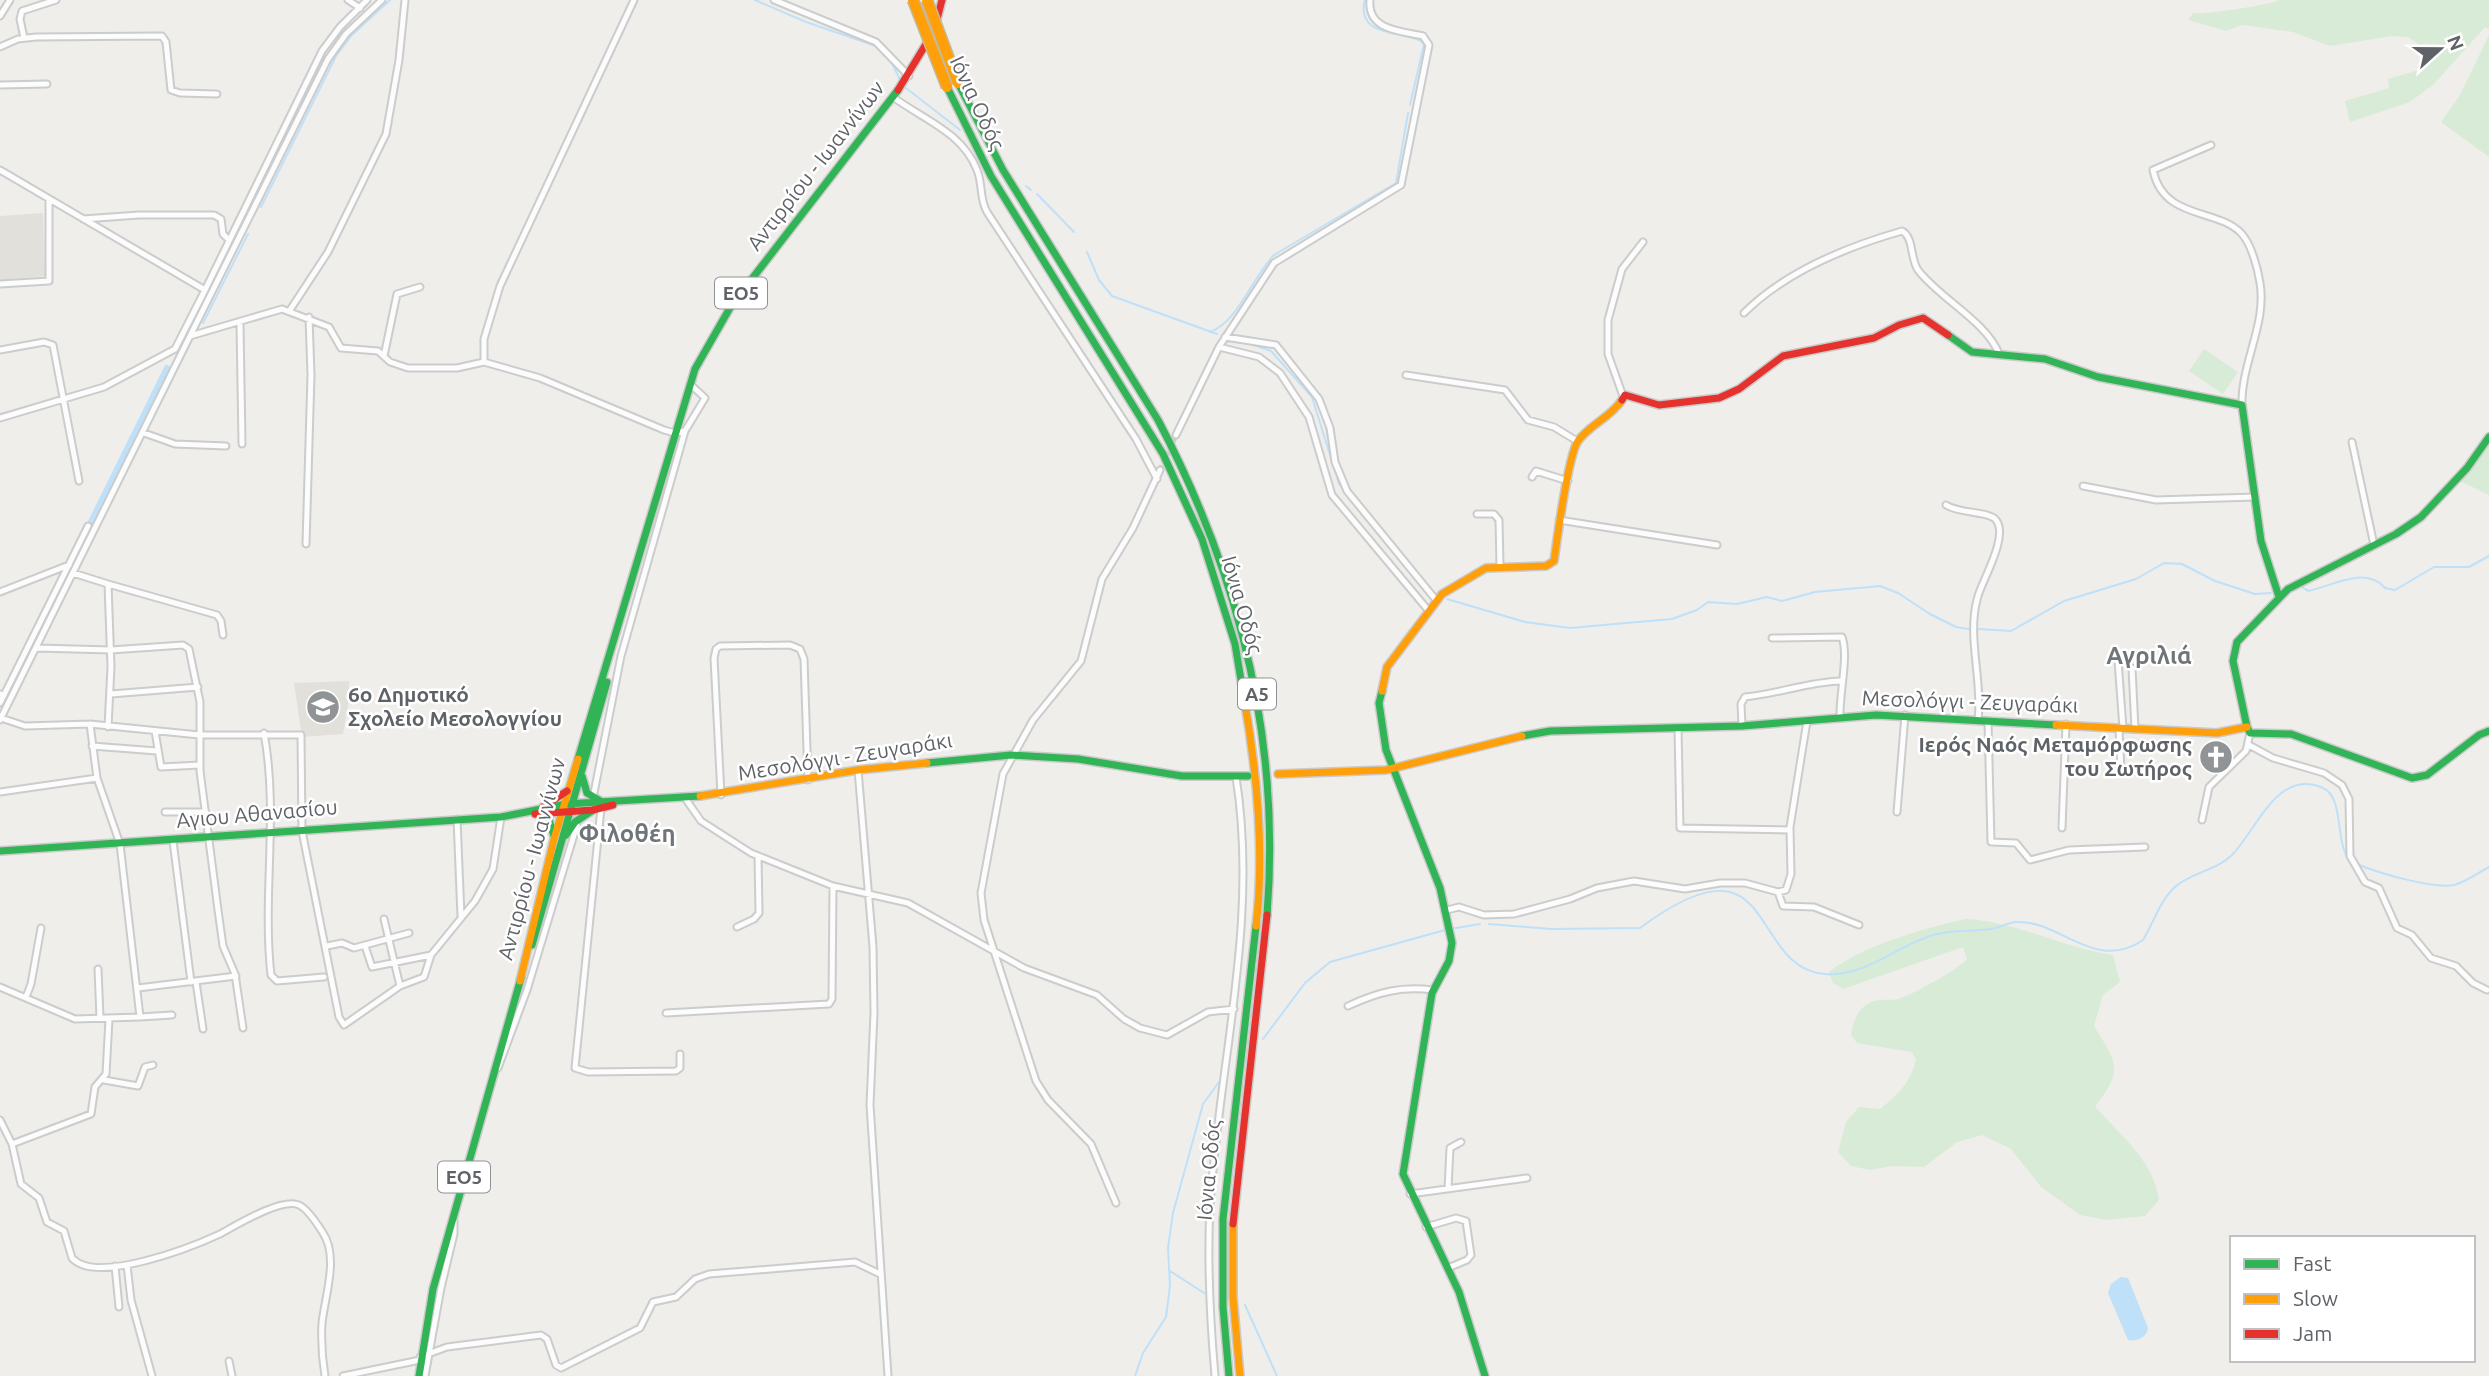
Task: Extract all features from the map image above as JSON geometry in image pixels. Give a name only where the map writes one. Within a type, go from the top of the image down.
[{"type":"main road","name":"Ιόνια Οδός","points":[[913,0],[947,87],[980,155],[1020,225],[1125,387],[1163,454],[1202,539],[1235,644],[1254,755],[1260,892],[1223,1219],[1222,1286],[1229,1376]]},
{"type":"main road","name":"Ιόνια Οδός","points":[[927,0],[958,83],[1030,219],[1142,393],[1176,454],[1207,521],[1231,585],[1253,671],[1267,771],[1271,849],[1264,953],[1233,1221],[1231,1278],[1240,1376]]},
{"type":"main road","name":"Αντιρρίου - Ιωαννίνων","points":[[568,807],[573,779],[680,432],[690,384],[710,339],[731,306],[909,76],[934,31],[942,0]]},
{"type":"main road","points":[[1485,1376],[1469,1317],[1403,1174],[1433,990],[1451,956],[1452,943],[1447,911],[1379,720],[1382,682],[1387,667],[1436,600],[1472,574],[1500,566],[1552,564],[1556,556],[1559,520],[1577,441],[1614,412],[1623,396],[1659,405],[1719,398],[1738,390],[1783,356],[1874,338],[1921,317],[1967,351],[2045,359],[2098,377],[2242,405],[2261,541],[2279,597]]},
{"type":"main road","points":[[2249,730],[2233,661],[2233,649],[2240,639],[2272,609],[2279,597],[2299,582],[2404,530],[2467,468],[2489,437]]},
{"type":"main road","name":"Αντιρρίου - Ιωαννίνων","points":[[419,1376],[433,1289],[557,843],[582,771],[619,628]]},
{"type":"main road","name":"Μεσολόγγι - Ζευγαράκι","points":[[1278,775],[1365,773],[1524,734],[1742,726],[1905,715],[2135,729],[2219,733],[2249,730],[2291,734],[2412,778],[2427,775],[2479,735],[2489,731]]},
{"type":"main road","name":"Μεσολόγγι - Ζευγαράκι","points":[[568,807],[720,795],[858,770],[1011,755],[1070,758],[1182,776],[1248,776]]},
{"type":"main road","points":[[573,779],[563,796],[540,811],[549,820],[557,843],[597,804],[584,788],[582,771]]},
{"type":"main road","name":"Αγιου Αθανασίου","points":[[0,851],[209,839],[500,817],[568,807]]},
{"type":"street","points":[[0,16],[10,0]]},
{"type":"street","points":[[24,38],[20,19],[22,11],[57,0]]},
{"type":"street","points":[[348,0],[360,8]]},
{"type":"street","points":[[175,349],[322,51],[335,32],[367,0]]},
{"type":"street","points":[[382,0],[346,34],[323,67],[1,719],[25,726],[90,724],[200,735],[301,735],[302,831],[342,1025],[351,1022],[400,986],[422,978],[431,955],[475,901],[493,869],[500,817]]},
{"type":"street","points":[[290,310],[328,252],[386,134],[399,60],[405,0]]},
{"type":"street","points":[[484,362],[484,339],[500,286],[634,0]]},
{"type":"street","points":[[774,0],[876,42],[909,76]]},
{"type":"street","points":[[1176,435],[1219,347],[1263,276],[1280,257],[1394,192],[1401,184],[1429,45],[1423,36],[1381,25],[1372,15],[1370,0]]},
{"type":"street","points":[[0,47],[24,38],[162,36],[166,43],[171,90],[180,93],[217,94]]},
{"type":"street","points":[[0,85],[47,84]]},
{"type":"street","points":[[893,97],[965,147],[978,172],[981,195],[987,212],[1136,439],[1157,479]]},
{"type":"street","points":[[2211,145],[2153,170],[2158,186],[2165,195],[2187,209],[2239,231],[2248,245],[2260,281],[2261,301],[2256,335],[2243,382],[2242,405]]},
{"type":"street","points":[[0,170],[205,290]]},
{"type":"street","points":[[0,284],[49,281],[49,200]]},
{"type":"street","points":[[83,219],[139,215],[214,215],[221,219],[223,234],[229,240]]},
{"type":"street","points":[[1744,313],[1785,279],[1902,231],[1909,238],[1911,256],[1919,272],[1976,324],[1999,354]]},
{"type":"street","points":[[1623,396],[1608,354],[1608,320],[1622,269],[1643,242]]},
{"type":"street","points":[[384,356],[397,294],[420,287]]},
{"type":"street","points":[[190,336],[240,324],[273,311],[290,310],[329,327],[341,348],[376,350],[393,364],[412,368],[457,368],[484,362],[529,374],[624,415],[680,432]]},
{"type":"street","points":[[306,544],[311,375],[309,317]]},
{"type":"street","points":[[240,324],[242,444]]},
{"type":"street","points":[[1225,337],[1276,345],[1309,385],[1326,414],[1335,462],[1347,491],[1436,600]]},
{"type":"street","points":[[0,350],[50,342],[79,481]]},
{"type":"street","points":[[1219,347],[1259,357],[1280,373],[1309,417],[1332,495],[1428,610]]},
{"type":"street","points":[[0,418],[108,385],[175,349],[184,348]]},
{"type":"street","points":[[1406,375],[1505,390],[1528,420],[1564,431],[1577,441]]},
{"type":"street","points":[[680,1054],[680,1068],[676,1071],[587,1072],[575,1068],[597,804],[621,656],[680,432],[705,398],[690,384]]},
{"type":"street","points":[[144,433],[170,444],[226,446]]},
{"type":"street","points":[[2352,442],[2374,545]]},
{"type":"street","points":[[1116,1203],[1091,1144],[1048,1100],[1036,1081],[982,912],[981,893],[1002,776],[1011,755],[1043,706],[1081,661],[1102,579],[1133,528],[1160,470]]},
{"type":"street","points":[[1532,477],[1536,471],[1568,481]]},
{"type":"street","points":[[2082,486],[2156,499],[2255,497]]},
{"type":"street","points":[[1946,505],[1961,513],[1989,515],[1996,520],[1999,528],[1993,559],[1976,608],[1991,842],[2016,843],[2030,860],[2069,850],[2145,847]]},
{"type":"street","points":[[1477,514],[1494,514],[1499,520],[1500,566]]},
{"type":"street","points":[[1559,520],[1717,545]]},
{"type":"street","points":[[0,703],[2,694],[88,526]]},
{"type":"street","points":[[0,592],[69,565]]},
{"type":"street","points":[[73,573],[217,615],[221,621],[222,635]]},
{"type":"street","points":[[108,584],[111,650],[108,727]]},
{"type":"street","points":[[1772,638],[1842,637],[1844,662],[1840,681],[1840,718]]},
{"type":"street","points":[[720,795],[714,658],[716,649],[720,646],[790,645],[802,651],[808,780]]},
{"type":"street","points":[[37,648],[111,650],[186,646],[198,687],[200,765],[222,940],[236,976],[243,1028]]},
{"type":"street","points":[[2118,661],[2121,771]]},
{"type":"street","points":[[2132,668],[2135,729]]},
{"type":"street","points":[[1742,726],[1741,704],[1745,697],[1765,697],[1818,683],[1840,681]]},
{"type":"street","points":[[111,694],[198,687]]},
{"type":"street","points":[[1897,812],[1905,715]]},
{"type":"street","points":[[1447,911],[1459,907],[1484,915],[1514,914],[1570,899],[1597,888],[1633,881],[1685,888],[1707,883],[1745,883],[1778,892],[1789,886],[1790,830],[1807,721]]},
{"type":"street","points":[[90,724],[97,778],[120,845],[140,1017]]},
{"type":"street","points":[[2062,828],[2066,724]]},
{"type":"street","points":[[1678,728],[1680,828],[1790,830]]},
{"type":"street","points":[[2202,821],[2209,787],[2249,745],[2249,730]]},
{"type":"street","points":[[155,731],[160,766],[200,765]]},
{"type":"street","points":[[264,733],[270,777],[272,834],[267,901],[272,978],[277,981],[324,977]]},
{"type":"street","points":[[2249,745],[2273,758],[2324,773],[2343,785],[2349,799],[2350,856],[2365,882],[2379,888],[2394,925],[2412,936],[2431,958],[2456,966],[2473,983],[2487,990]]},
{"type":"street","points":[[92,746],[157,751]]},
{"type":"street","points":[[858,770],[874,1013],[870,1105],[888,1376]]},
{"type":"street","points":[[1215,1376],[1209,1303],[1210,1205],[1234,1009],[1245,876],[1242,814],[1236,777]]},
{"type":"street","points":[[0,792],[97,778]]},
{"type":"street","points":[[685,798],[701,821],[758,856],[833,886],[908,903],[995,954],[1024,968],[1091,992],[1124,1019],[1163,1035],[1174,1032],[1208,1012],[1234,1009]]},
{"type":"street","points":[[165,812],[206,812]]},
{"type":"street","points":[[491,1079],[507,1049],[569,842],[582,816]]},
{"type":"street","points":[[457,819],[461,916]]},
{"type":"street","points":[[173,841],[202,1029]]},
{"type":"street","points":[[737,927],[754,919],[759,913],[758,856]]},
{"type":"street","points":[[666,1013],[829,1004],[832,999],[833,886]]},
{"type":"street","points":[[1778,892],[1783,906],[1814,907],[1860,925]]},
{"type":"street","points":[[384,919],[400,986]]},
{"type":"street","points":[[26,997],[31,984],[41,928]]},
{"type":"street","points":[[327,946],[342,943],[354,948],[409,933]]},
{"type":"street","points":[[365,946],[372,967],[431,955]]},
{"type":"street","points":[[98,969],[100,1018]]},
{"type":"street","points":[[138,988],[236,976]]},
{"type":"street","points":[[0,987],[75,1019],[172,1015]]},
{"type":"street","points":[[1348,1006],[1372,995],[1398,988],[1433,990]]},
{"type":"street","points":[[12,1144],[90,1115],[95,1087],[104,1080],[109,1018]]},
{"type":"street","points":[[104,1080],[138,1086],[145,1067],[153,1065]]},
{"type":"street","points":[[0,1119],[12,1144],[21,1184],[39,1198],[49,1224],[64,1231],[73,1259],[82,1264],[127,1265],[184,1248],[256,1214],[293,1204],[301,1206],[323,1233],[331,1251],[321,1340],[325,1376]]},
{"type":"street","points":[[1448,1189],[1450,1148],[1461,1142]]},
{"type":"street","points":[[1410,1194],[1527,1178]]},
{"type":"street","points":[[1426,1227],[1457,1218],[1466,1221],[1471,1255],[1467,1260],[1448,1268]]},
{"type":"street","points":[[343,1376],[423,1357],[447,1347],[543,1335],[556,1365],[561,1368],[637,1329],[644,1322],[653,1302],[676,1297],[695,1279],[709,1274],[855,1262],[880,1274]]},
{"type":"street","points":[[127,1265],[131,1300],[152,1376]]},
{"type":"street","points":[[114,1266],[119,1307]]},
{"type":"street","points":[[423,1357],[425,1376]]},
{"type":"street","points":[[229,1361],[232,1376]]},
{"type":"shaded area","points":[[43,213],[45,276],[0,280],[0,216]]},
{"type":"shaded area","name":"6ο Δημοτικό Σχολείο Μεσολογγίου","points":[[349,681],[349,700],[343,734],[302,737],[294,683]]},
{"type":"green space","points":[[2279,0],[2489,0],[2489,29],[2485,27],[2434,84],[2410,102],[2350,122],[2345,101],[2389,88],[2388,79],[2419,70],[2424,58],[2417,43],[2408,37],[2392,36],[2330,46],[2293,32],[2242,25],[2226,31],[2188,20],[2193,13],[2237,9]]},
{"type":"green space","points":[[2489,35],[2489,157],[2441,122],[2460,95]]},
{"type":"green space","points":[[2204,349],[2238,372],[2223,394],[2189,371]]},
{"type":"green space","points":[[2489,441],[2489,495],[2460,481]]},
{"type":"green space","points":[[1965,919],[2002,924],[2076,947],[2113,955],[2120,982],[2103,995],[2094,1026],[2108,1049],[2114,1067],[2110,1084],[2095,1106],[2143,1160],[2156,1185],[2159,1200],[2145,1216],[2107,1220],[2080,1215],[2041,1187],[2011,1149],[1982,1135],[1957,1142],[1924,1167],[1892,1166],[1870,1170],[1851,1166],[1838,1152],[1846,1122],[1859,1107],[1880,1109],[1892,1099],[1907,1082],[1916,1060],[1912,1052],[1857,1043],[1851,1035],[1859,1012],[1873,1001],[1899,999],[1916,991],[1967,959],[1963,947],[1843,989],[1833,983],[1829,972],[1876,946]]},
{"type":"water","points":[[2121,1277],[2128,1278],[2148,1328],[2146,1334],[2138,1339],[2128,1340],[2108,1293],[2111,1284]]},
{"type":"waterway","points":[[261,207],[336,56],[352,35],[390,0]]},
{"type":"waterway","points":[[755,0],[806,22],[876,46]]},
{"type":"waterway","points":[[1365,0],[1364,13],[1368,22],[1376,28],[1418,39],[1424,44],[1410,105]]},
{"type":"waterway","points":[[892,63],[900,80]]},
{"type":"waterway","points":[[906,88],[960,130]]},
{"type":"waterway","points":[[1210,332],[1229,319],[1274,255],[1396,183],[1408,113]]},
{"type":"waterway","points":[[1026,186],[1031,190]]},
{"type":"waterway","points":[[1037,194],[1074,232]]},
{"type":"waterway","points":[[203,323],[248,234]]},
{"type":"waterway","points":[[1087,252],[1099,280],[1112,296],[1217,334]]},
{"type":"waterway","points":[[1248,343],[1271,351],[1312,397],[1339,484],[1362,513]]},
{"type":"waterway","points":[[87,530],[167,368]]},
{"type":"waterway","points":[[2302,587],[2308,591],[2349,579],[2368,578],[2385,588],[2395,590],[2434,567],[2469,567],[2489,556]]},
{"type":"waterway","points":[[1979,629],[2011,631],[2064,601],[2136,579],[2164,563],[2182,564],[2215,581],[2255,594],[2271,593]]},
{"type":"waterway","points":[[1447,599],[1525,622],[1570,628],[1672,619],[1697,610],[1708,602],[1737,604],[1767,597],[1782,601],[1815,592],[1880,586],[1898,593],[1956,627],[1969,629]]},
{"type":"waterway","points":[[1489,924],[1551,929],[1640,928],[1685,900],[1717,891],[1739,896],[1755,910],[1783,950],[1800,966],[1825,974],[1854,971],[1933,935],[1991,929],[2014,922],[2033,924],[2093,948],[2109,951],[2126,949],[2143,940],[2161,904],[2176,886],[2226,860],[2281,794],[2293,786],[2307,784],[2323,788],[2334,800],[2342,842],[2349,860]]},
{"type":"waterway","points":[[2357,864],[2378,872],[2445,886],[2463,882],[2489,867]]},
{"type":"waterway","points":[[1450,929],[1480,924]]},
{"type":"waterway","points":[[1263,1039],[1305,983],[1330,962],[1445,930]]},
{"type":"waterway","points":[[1135,1376],[1143,1353],[1166,1317],[1170,1286],[1168,1248],[1173,1213],[1203,1104],[1219,1082]]},
{"type":"waterway","points":[[1170,1271],[1204,1293]]},
{"type":"waterway","points":[[1245,1305],[1277,1376]]},
{"type":"tunnel","points":[[1160,470],[1176,435]]},
{"type":"traffic: fast","points":[[958,83],[1003,170],[1158,420],[1187,478],[1211,538],[1232,598],[1260,723],[1270,850],[1267,915]]},
{"type":"traffic: fast","points":[[947,87],[991,176],[1163,454],[1202,539],[1235,644],[1244,698]]},
{"type":"traffic: fast","points":[[578,759],[695,369],[731,306],[898,90]]},
{"type":"traffic: fast","points":[[1948,335],[1972,352],[2045,359],[2098,377],[2242,405],[2261,541],[2279,597]]},
{"type":"traffic: fast","points":[[2247,727],[2233,661],[2237,642],[2288,589],[2396,534],[2421,517],[2467,468],[2489,437]]},
{"type":"traffic: fast","points":[[532,945],[607,682]]},
{"type":"traffic: fast","points":[[1382,691],[1379,703],[1386,750],[1440,888],[1452,943],[1449,961],[1432,993],[1403,1174],[1459,1292],[1485,1376]]},
{"type":"traffic: fast","points":[[1522,736],[1550,731],[1742,726],[1876,715],[2056,725]]},
{"type":"traffic: fast","points":[[2247,727],[2250,733],[2291,734],[2412,778],[2427,775],[2479,735],[2489,731]]},
{"type":"traffic: fast","points":[[927,763],[1011,755],[1078,759],[1182,776],[1248,776]]},
{"type":"traffic: fast","points":[[582,776],[587,793],[602,802]]},
{"type":"traffic: fast","points":[[0,851],[501,817],[566,804],[700,796]]},
{"type":"traffic: fast","points":[[566,835],[575,822],[593,810]]},
{"type":"traffic: fast","points":[[536,814],[549,820],[554,836]]},
{"type":"traffic: fast","points":[[1229,1376],[1223,1307],[1223,1219],[1256,926]]},
{"type":"traffic: fast","points":[[419,1376],[433,1289],[521,978]]},
{"type":"traffic: slow","points":[[913,0],[947,87]]},
{"type":"traffic: slow","points":[[927,0],[958,83]]},
{"type":"traffic: slow","points":[[1382,691],[1387,667],[1442,594],[1486,568],[1546,566],[1554,561],[1563,498],[1574,449],[1583,435],[1612,412],[1622,400]]},
{"type":"traffic: slow","points":[[1244,698],[1253,754],[1260,840],[1256,926]]},
{"type":"traffic: slow","points":[[2056,725],[2217,733],[2247,727]]},
{"type":"traffic: slow","points":[[1278,774],[1386,770],[1522,736]]},
{"type":"traffic: slow","points":[[520,981],[554,839],[578,759]]},
{"type":"traffic: slow","points":[[700,796],[858,770],[927,763]]},
{"type":"traffic: slow","points":[[1233,1224],[1233,1297],[1240,1376]]},
{"type":"traffic: jam","points":[[898,90],[934,31],[942,0]]},
{"type":"traffic: jam","points":[[1622,400],[1625,395],[1659,405],[1719,398],[1739,389],[1783,356],[1874,338],[1899,325],[1923,318],[1948,335]]},
{"type":"traffic: jam","points":[[543,807],[567,791]]},
{"type":"traffic: jam","points":[[535,814],[593,810],[613,805]]},
{"type":"traffic: jam","points":[[1233,1224],[1267,915]]},
{"type":"place","name":"6ο Δημοτικό Σχολείο Μεσολογγίου","points":[[323,707]]},
{"type":"place","name":"Ιερός Ναός Μεταμόρφωσης του Σωτήρος","points":[[2216,757]]},
{"type":"district","name":"Αγριλιά","points":[[2149,656]]},
{"type":"district","name":"Φιλοθέη","points":[[627,834]]}]
